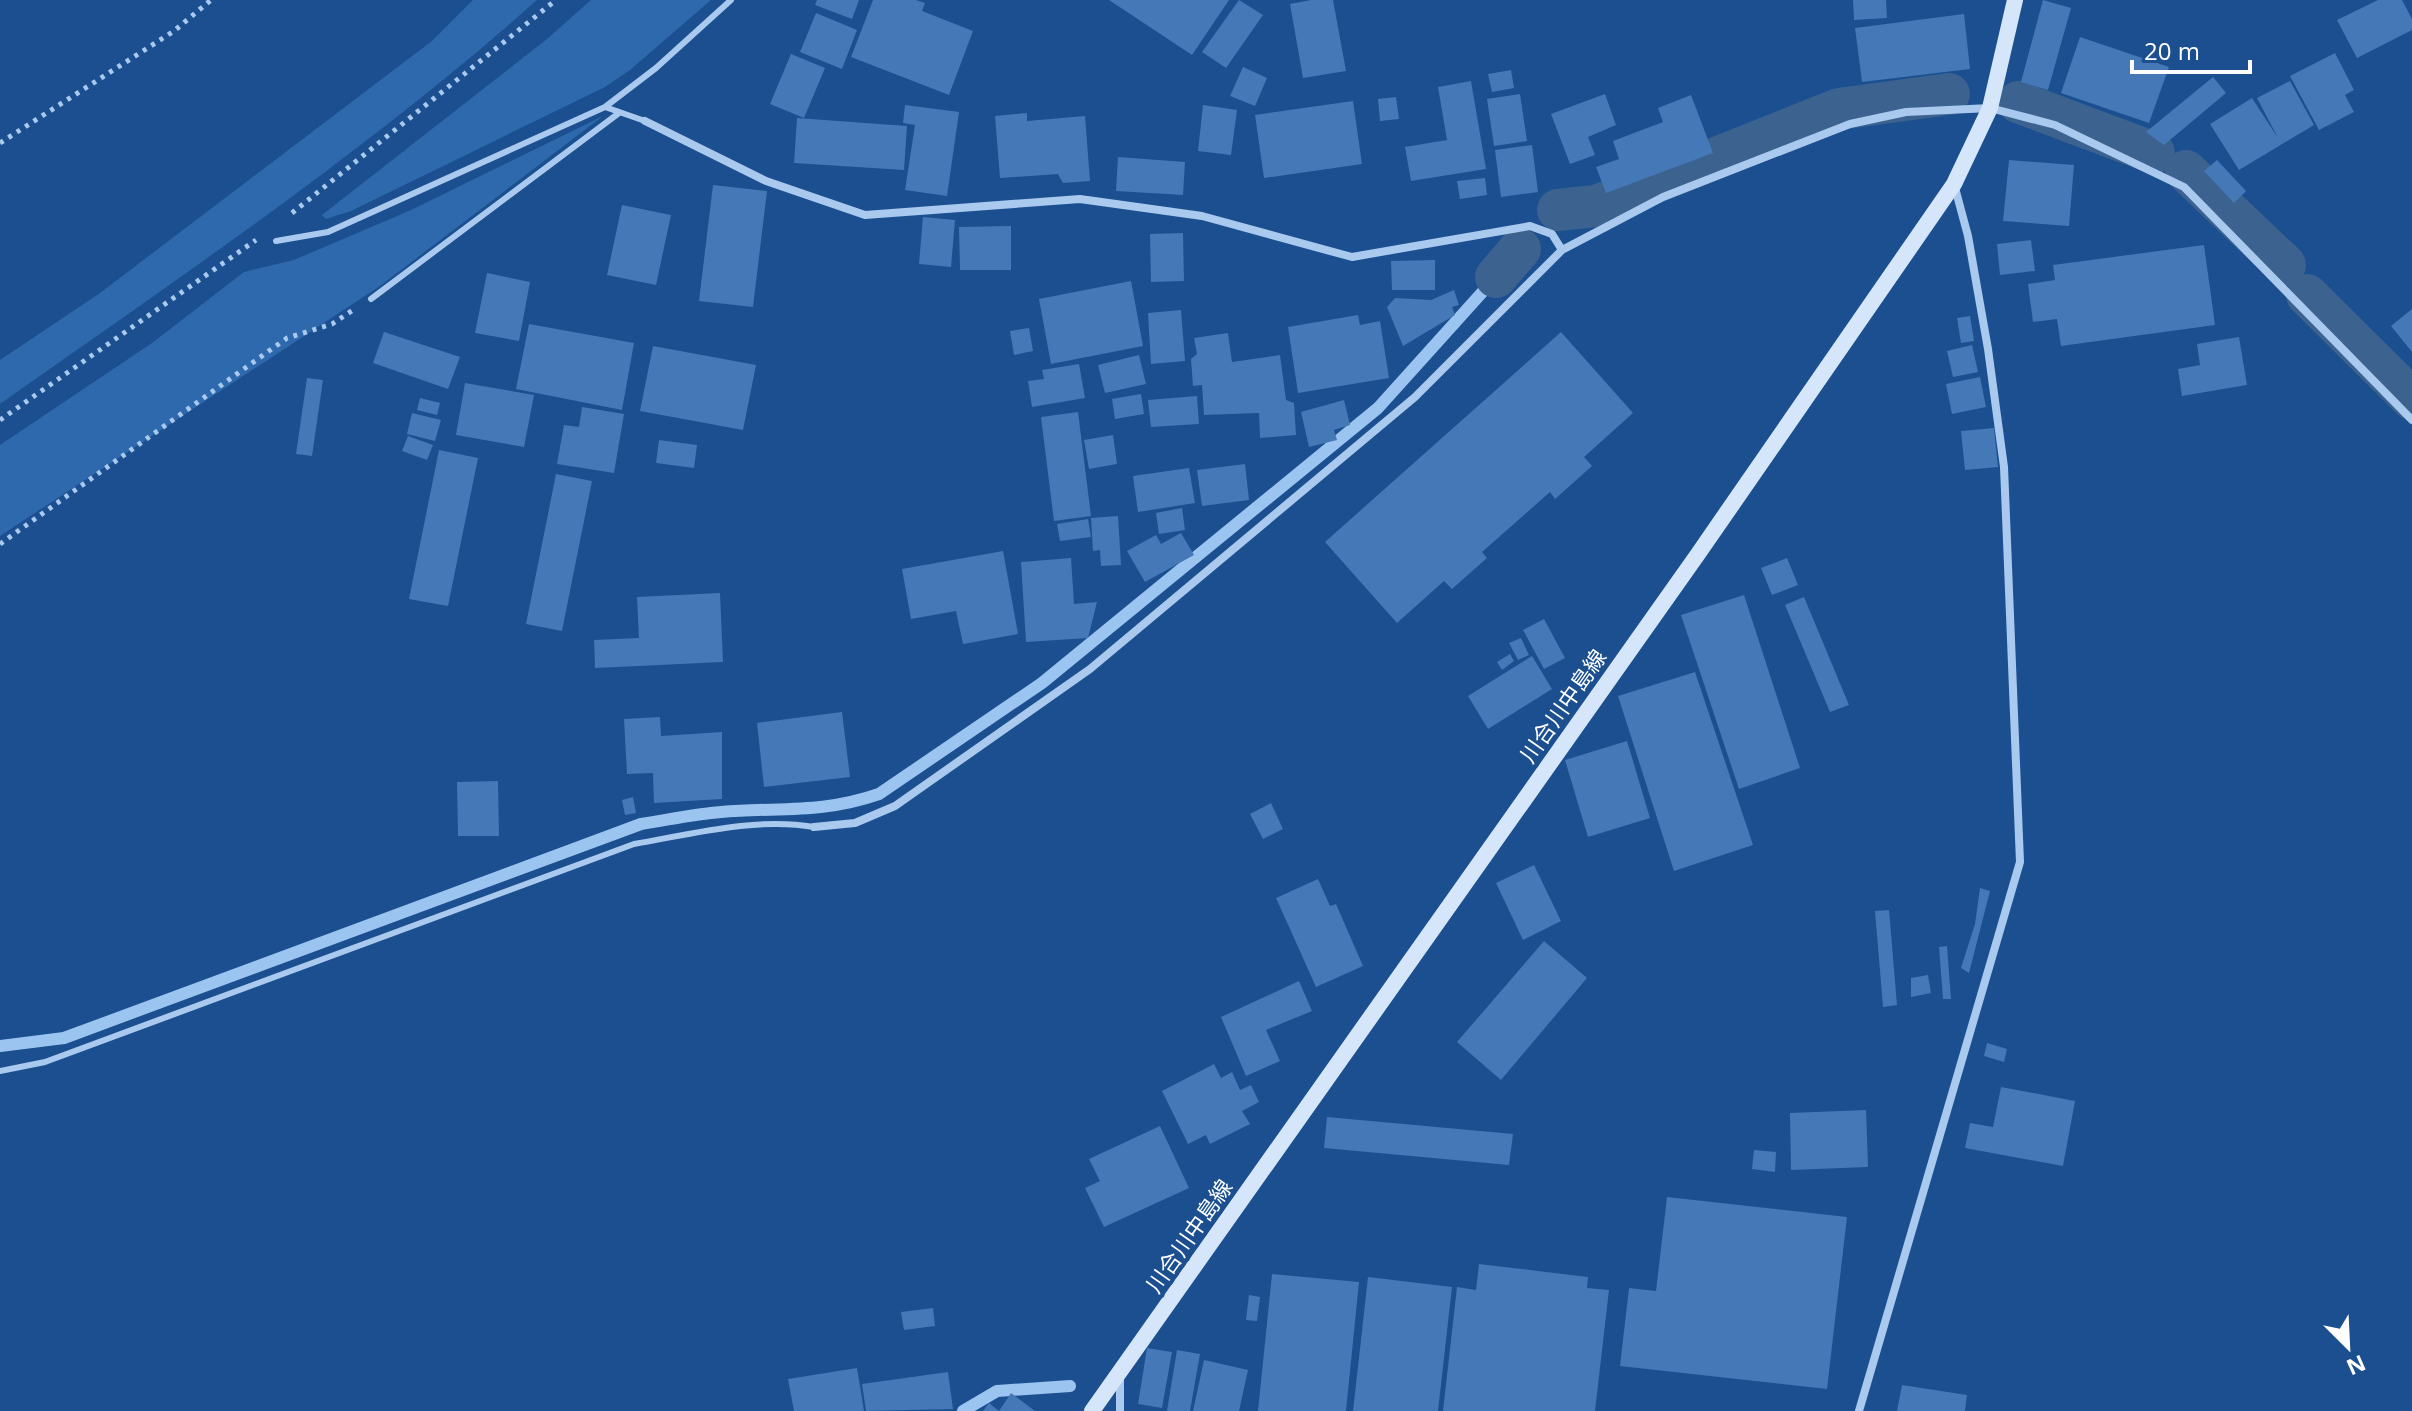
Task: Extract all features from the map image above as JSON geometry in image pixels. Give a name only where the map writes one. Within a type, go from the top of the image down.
[{"type":"main road","name":"川合川中島線","points":[[1092,1411],[1698,554],[1954,184],[1990,108],[2013,1]]},
{"type":"street","points":[[814,827],[855,823],[895,806],[1090,669],[1415,397],[1562,250],[1663,197],[1850,124],[1906,112],[1990,108],[2055,125],[2184,187],[2412,420]]},
{"type":"street","points":[[645,121],[766,181],[865,215],[1080,199],[1202,216],[1352,257],[1530,226],[1552,234],[1562,250]]},
{"type":"street","points":[[1859,1411],[2020,862],[2004,467],[1986,335],[1968,236],[1954,184]]},
{"type":"street","points":[[1120,1411],[1121,1371]]},
{"type":"lane","points":[[276,241],[328,232],[605,107],[656,68],[731,0]]},
{"type":"lane","points":[[605,107],[645,121]]},
{"type":"lane","points":[[371,299],[619,113]]},
{"type":"lane","points":[[0,1071],[45,1062],[634,844],[730,827],[794,824],[814,827]]},
{"type":"path","points":[[0,143],[174,31],[211,0]]},
{"type":"path","points":[[0,544],[287,338],[332,324],[371,299]]},
{"type":"shaded area","points":[[473,0],[537,0],[342,159],[0,404],[0,360],[100,293],[432,41]]},
{"type":"shaded area","points":[[591,0],[711,0],[630,70],[605,87],[351,211],[326,219],[322,215],[547,39]]},
{"type":"shaded area","points":[[603,116],[380,286],[0,536],[0,445],[152,343],[244,272],[294,260],[411,210]]},
{"type":"building","points":[[817,0],[859,0],[852,19],[815,5]]},
{"type":"building","points":[[873,0],[916,0],[925,3],[922,11],[973,31],[949,95],[851,57]]},
{"type":"building","points":[[1109,0],[1229,0],[1192,55]]},
{"type":"building","points":[[1239,0],[1263,15],[1226,68],[1202,52]]},
{"type":"building","points":[[1333,0],[1346,71],[1303,78],[1290,4]]},
{"type":"building","points":[[1853,0],[1886,0],[1887,18],[1854,20]]},
{"type":"building","points":[[2043,0],[2071,8],[2048,90],[2021,82]]},
{"type":"building","points":[[2378,0],[2402,0],[2412,19],[2412,30],[2357,58],[2337,20]]},
{"type":"building","points":[[816,13],[857,30],[842,69],[800,52]]},
{"type":"building","points":[[1964,14],[1970,69],[1862,82],[1855,28]]},
{"type":"building","points":[[2080,37],[2169,67],[2149,123],[2061,93]]},
{"type":"building","points":[[2335,53],[2354,90],[2345,95],[2354,112],[2319,130],[2290,76]]},
{"type":"building","points":[[791,54],[825,68],[804,118],[770,104]]},
{"type":"building","points":[[1243,67],[1267,78],[1255,106],[1230,96]]},
{"type":"building","points":[[1511,70],[1514,88],[1492,92],[1488,74]]},
{"type":"building","points":[[2213,77],[2226,93],[2164,145],[2146,132]]},
{"type":"building","points":[[1471,81],[1486,169],[1411,181],[1405,147],[1447,140],[1438,87]]},
{"type":"building","points":[[2290,81],[2314,125],[2239,170],[2210,124],[2252,98],[2278,138],[2257,98]]},
{"type":"building","points":[[1520,94],[1527,141],[1494,146],[1487,99]]},
{"type":"building","points":[[1605,94],[1616,125],[1588,137],[1595,155],[1570,164],[1551,114]]},
{"type":"building","points":[[1691,95],[1713,153],[1606,193],[1596,167],[1619,159],[1613,141],[1663,122],[1658,108]]},
{"type":"building","points":[[1396,97],[1399,119],[1380,121],[1378,99]]},
{"type":"building","points":[[1353,101],[1362,164],[1264,178],[1255,115]]},
{"type":"building","points":[[905,105],[959,112],[947,196],[905,190],[915,125],[903,123]]},
{"type":"building","points":[[1203,105],[1237,110],[1231,155],[1198,151]]},
{"type":"building","points":[[1027,113],[1027,121],[1085,116],[1090,181],[1063,183],[1058,174],[1000,178],[995,116]]},
{"type":"building","points":[[797,118],[907,126],[904,170],[794,163]]},
{"type":"building","points":[[1532,145],[1538,192],[1501,197],[1495,150]]},
{"type":"building","points":[[1118,157],[1185,162],[1183,195],[1116,191]]},
{"type":"building","points":[[2009,160],[2074,165],[2069,226],[2003,221]]},
{"type":"building","points":[[2217,160],[2246,191],[2234,203],[2204,171]]},
{"type":"building","points":[[1485,178],[1487,195],[1460,199],[1457,181]]},
{"type":"building","points":[[713,185],[767,191],[753,307],[699,301]]},
{"type":"building","points":[[622,205],[671,215],[656,285],[607,275]]},
{"type":"building","points":[[923,217],[955,220],[951,267],[919,264]]},
{"type":"building","points":[[1011,226],[1011,270],[960,270],[959,227]]},
{"type":"building","points":[[1183,233],[1184,281],[1151,282],[1150,234]]},
{"type":"building","points":[[2031,240],[2035,271],[2000,275],[1997,244]]},
{"type":"building","points":[[2204,245],[2215,325],[2061,346],[2057,319],[2033,322],[2028,284],[2055,280],[2053,265]]},
{"type":"building","points":[[1435,260],[1435,290],[1392,290],[1391,261]]},
{"type":"building","points":[[487,273],[530,282],[519,341],[475,333]]},
{"type":"building","points":[[1131,281],[1143,346],[1051,364],[1039,299]]},
{"type":"building","points":[[1454,290],[1459,305],[1452,307],[1455,315],[1403,346],[1387,307],[1395,298],[1431,300]]},
{"type":"building","points":[[2412,309],[2412,352],[2391,326]]},
{"type":"building","points":[[1181,310],[1185,361],[1151,364],[1148,313]]},
{"type":"building","points":[[1358,315],[1360,325],[1380,321],[1389,378],[1298,393],[1288,327]]},
{"type":"building","points":[[1970,316],[1974,341],[1961,343],[1957,318]]},
{"type":"building","points":[[529,324],[634,343],[622,410],[516,389]]},
{"type":"building","points":[[1029,328],[1033,351],[1014,355],[1010,331]]},
{"type":"building","points":[[384,332],[460,357],[448,389],[373,363]]},
{"type":"building","points":[[1561,332],[1633,413],[1584,457],[1592,466],[1555,499],[1550,492],[1482,552],[1487,558],[1452,589],[1444,581],[1397,623],[1325,542]]},
{"type":"building","points":[[1228,333],[1232,362],[1280,355],[1286,400],[1294,403],[1296,435],[1260,438],[1259,413],[1204,415],[1202,385],[1193,386],[1191,359],[1197,354],[1194,338]]},
{"type":"building","points":[[2239,337],[2247,385],[2182,396],[2178,369],[2200,365],[2197,344]]},
{"type":"building","points":[[1972,345],[1978,372],[1953,377],[1947,351]]},
{"type":"building","points":[[653,346],[756,365],[743,430],[640,411]]},
{"type":"building","points":[[1139,355],[1146,384],[1105,393],[1098,365]]},
{"type":"building","points":[[1079,364],[1085,398],[1032,407],[1028,381],[1044,379],[1042,370]]},
{"type":"building","points":[[1980,377],[1986,407],[1952,414],[1946,384]]},
{"type":"building","points":[[307,378],[323,380],[312,456],[296,454]]},
{"type":"building","points":[[465,383],[534,395],[524,447],[456,435]]},
{"type":"building","points":[[1141,394],[1144,414],[1115,419],[1112,399]]},
{"type":"building","points":[[1197,396],[1199,424],[1151,427],[1148,400]]},
{"type":"building","points":[[420,398],[440,403],[437,415],[417,410]]},
{"type":"building","points":[[1344,400],[1350,425],[1334,430],[1337,440],[1309,447],[1301,412]]},
{"type":"building","points":[[582,407],[624,414],[614,473],[557,464],[564,425],[579,427]]},
{"type":"building","points":[[1078,412],[1091,516],[1054,521],[1041,417]]},
{"type":"building","points":[[412,413],[441,420],[435,441],[407,434]]},
{"type":"building","points":[[1994,428],[1998,467],[1965,470],[1961,431]]},
{"type":"building","points":[[1113,435],[1117,464],[1089,469],[1084,440]]},
{"type":"building","points":[[408,436],[433,445],[427,460],[402,451]]},
{"type":"building","points":[[659,440],[697,445],[694,468],[656,463]]},
{"type":"building","points":[[439,450],[478,458],[448,606],[409,599]]},
{"type":"building","points":[[1245,464],[1249,500],[1202,506],[1197,470]]},
{"type":"building","points":[[1189,468],[1195,503],[1138,512],[1133,476]]},
{"type":"building","points":[[556,474],[592,481],[562,631],[526,624]]},
{"type":"building","points":[[1182,508],[1185,530],[1159,534],[1156,513]]},
{"type":"building","points":[[1118,516],[1121,565],[1101,566],[1100,550],[1093,551],[1091,518]]},
{"type":"building","points":[[1088,519],[1091,537],[1060,541],[1057,524]]},
{"type":"building","points":[[1181,533],[1194,555],[1145,582],[1127,551],[1156,535],[1161,544]]},
{"type":"building","points":[[1003,551],[1018,634],[963,644],[956,611],[911,619],[902,569]]},
{"type":"building","points":[[1071,558],[1074,604],[1097,602],[1088,638],[1026,642],[1021,562]]},
{"type":"building","points":[[1787,558],[1798,585],[1772,595],[1761,568]]},
{"type":"building","points":[[720,593],[723,662],[595,668],[594,640],[639,638],[637,597]]},
{"type":"building","points":[[1744,595],[1800,768],[1739,789],[1681,615]]},
{"type":"building","points":[[1804,597],[1849,705],[1830,712],[1785,605]]},
{"type":"building","points":[[1544,619],[1565,658],[1544,669],[1523,630]]},
{"type":"building","points":[[1521,638],[1529,655],[1518,660],[1509,643]]},
{"type":"building","points":[[1510,654],[1514,661],[1502,670],[1497,662]]},
{"type":"building","points":[[1532,656],[1552,689],[1488,729],[1468,696]]},
{"type":"building","points":[[1695,672],[1753,845],[1674,871],[1618,696]]},
{"type":"building","points":[[842,712],[850,777],[764,787],[757,723]]},
{"type":"building","points":[[660,717],[661,736],[722,732],[722,799],[654,803],[653,773],[627,774],[624,719]]},
{"type":"building","points":[[1627,741],[1650,818],[1588,837],[1565,760]]},
{"type":"building","points":[[498,781],[499,836],[458,836],[457,782]]},
{"type":"building","points":[[633,797],[636,813],[625,815],[622,800]]},
{"type":"building","points":[[1271,803],[1283,829],[1263,839],[1250,814]]},
{"type":"building","points":[[1534,865],[1561,921],[1523,940],[1496,883]]},
{"type":"building","points":[[1318,879],[1330,906],[1336,904],[1363,966],[1316,987],[1276,898]]},
{"type":"building","points":[[1980,888],[1990,891],[1969,973],[1961,968],[1975,924]]},
{"type":"building","points":[[1889,910],[1897,1005],[1883,1007],[1875,911]]},
{"type":"building","points":[[1544,941],[1587,978],[1501,1080],[1457,1042]]},
{"type":"building","points":[[1947,946],[1951,999],[1943,999],[1939,947]]},
{"type":"building","points":[[1928,975],[1931,993],[1911,997],[1911,978]]},
{"type":"building","points":[[1299,981],[1312,1011],[1266,1030],[1280,1061],[1246,1076],[1221,1017]]},
{"type":"building","points":[[1987,1043],[2007,1049],[2004,1062],[1984,1056]]},
{"type":"building","points":[[1214,1064],[1221,1078],[1232,1072],[1240,1090],[1251,1085],[1259,1102],[1242,1111],[1250,1124],[1210,1144],[1206,1135],[1188,1144],[1162,1091]]},
{"type":"building","points":[[2001,1087],[2075,1101],[2063,1166],[1965,1148],[1970,1123],[1993,1127]]},
{"type":"building","points":[[1866,1110],[1868,1167],[1791,1170],[1790,1113]]},
{"type":"building","points":[[1327,1117],[1513,1134],[1509,1165],[1324,1148]]},
{"type":"building","points":[[1160,1126],[1189,1188],[1104,1227],[1085,1188],[1100,1181],[1089,1159]]},
{"type":"building","points":[[1754,1150],[1776,1152],[1775,1172],[1752,1169]]},
{"type":"building","points":[[1667,1197],[1847,1217],[1827,1389],[1620,1366],[1629,1288],[1656,1291]]},
{"type":"building","points":[[1479,1264],[1588,1277],[1587,1288],[1609,1290],[1595,1411],[1443,1411],[1457,1287],[1476,1290]]},
{"type":"building","points":[[1272,1274],[1359,1282],[1346,1411],[1258,1411]]},
{"type":"building","points":[[1368,1277],[1452,1287],[1438,1411],[1353,1411]]},
{"type":"building","points":[[1249,1295],[1260,1297],[1257,1321],[1246,1320]]},
{"type":"building","points":[[933,1308],[935,1326],[904,1330],[901,1312]]},
{"type":"building","points":[[1147,1348],[1172,1352],[1162,1408],[1138,1404]]},
{"type":"building","points":[[1177,1350],[1200,1354],[1190,1411],[1167,1411]]},
{"type":"building","points":[[1204,1360],[1248,1370],[1239,1411],[1193,1411]]},
{"type":"building","points":[[857,1368],[864,1411],[794,1411],[788,1379]]},
{"type":"building","points":[[948,1372],[953,1409],[866,1411],[862,1384]]},
{"type":"building","points":[[1902,1385],[1967,1395],[1965,1411],[1897,1411]]},
{"type":"building","points":[[1011,1393],[1035,1411],[999,1411]]},
{"type":"building","points":[[989,1403],[999,1411],[983,1411]]},
{"type":"waterway","points":[[1558,210],[1596,206],[1839,109],[1949,94]]},
{"type":"waterway","points":[[2018,102],[2154,153]]},
{"type":"waterway","points":[[2186,171],[2285,265]]},
{"type":"waterway","points":[[1496,277],[1520,249]]},
{"type":"waterway","points":[[0,1046],[64,1038],[641,824],[711,813],[838,805],[879,794],[1042,683],[1378,408],[1496,277]]},
{"type":"waterway","points":[[2307,295],[2412,399]]},
{"type":"waterway","points":[[963,1411],[997,1391],[1070,1386]]}]
